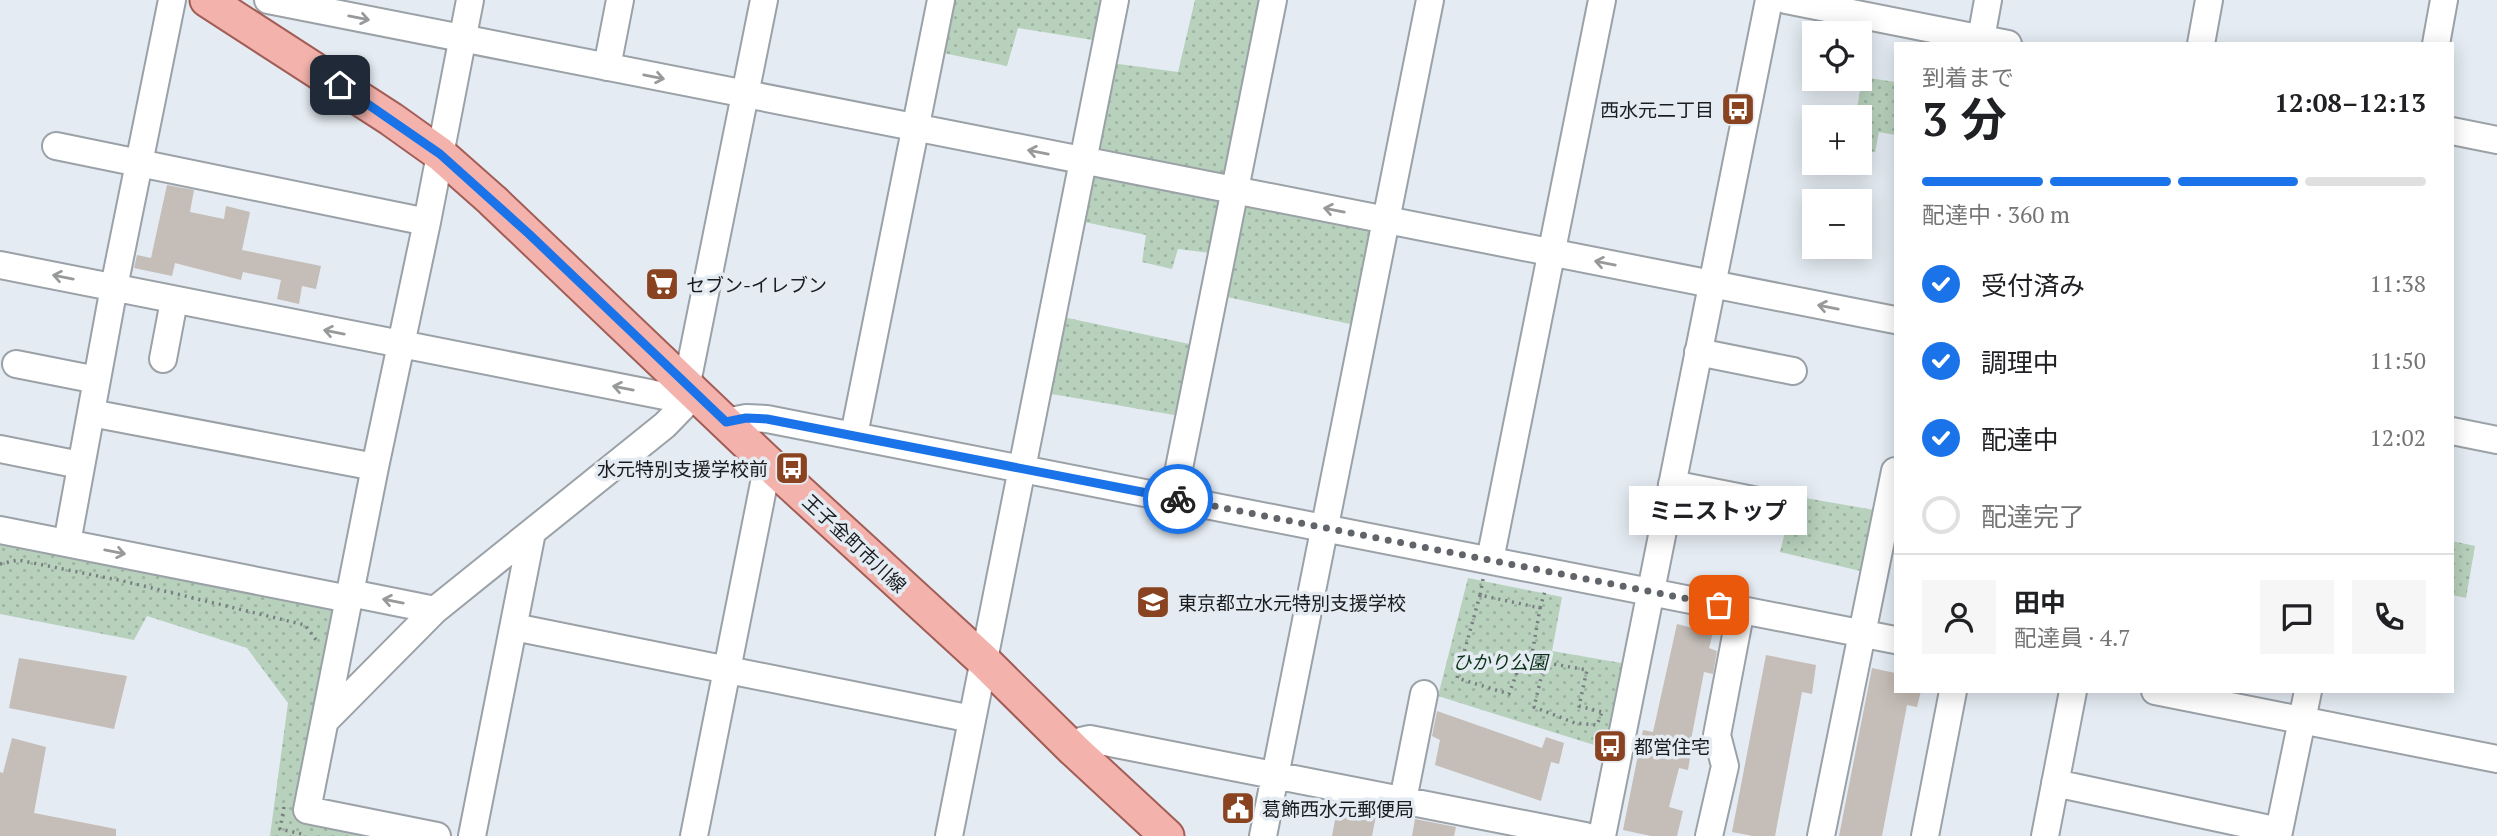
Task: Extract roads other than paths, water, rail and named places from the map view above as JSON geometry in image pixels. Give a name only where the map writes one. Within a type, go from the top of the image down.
[{"type":"main road","name":"王子金町市川線","points":[[220,3],[440,154],[492,200],[691,392],[984,662],[1155,831]]},
{"type":"street","points":[[67,543],[114,287],[172,0]]},
{"type":"street","points":[[268,0],[1894,320]]},
{"type":"street","points":[[437,836],[307,810],[470,0]]},
{"type":"street","points":[[607,67],[620,0]]},
{"type":"street","points":[[326,720],[435,610],[665,425],[691,392],[764,0]]},
{"type":"street","points":[[854,435],[941,0]]},
{"type":"street","points":[[950,836],[1115,0]]},
{"type":"street","points":[[1173,498],[1273,0]]},
{"type":"street","points":[[1263,836],[1430,0]]},
{"type":"street","points":[[1488,560],[1602,0]]},
{"type":"street","points":[[1602,836],[1614,714],[1651,592],[1769,0]]},
{"type":"street","points":[[1786,0],[1980,41],[1988,0]]},
{"type":"street","points":[[2201,42],[2209,0]]},
{"type":"street","points":[[2435,42],[2444,0]]},
{"type":"street","points":[[2454,131],[2497,140]]},
{"type":"street","points":[[56,146],[427,222]]},
{"type":"street","points":[[0,265],[401,345],[691,392]]},
{"type":"street","points":[[163,359],[174,301]]},
{"type":"street","points":[[1698,352],[1793,371]]},
{"type":"street","points":[[16,364],[97,380]]},
{"type":"street","points":[[90,413],[375,467]]},
{"type":"street","points":[[726,422],[757,417],[854,435],[1894,640]]},
{"type":"street","points":[[2454,431],[2497,440]]},
{"type":"street","points":[[0,449],[80,464]]},
{"type":"street","points":[[694,836],[768,463]]},
{"type":"street","points":[[1821,836],[1862,634],[1888,549],[1894,480]]},
{"type":"street","points":[[1672,484],[1758,502]]},
{"type":"street","points":[[0,530],[435,610]]},
{"type":"street","points":[[472,836],[532,532]]},
{"type":"street","points":[[1709,836],[1725,766],[1717,735],[1741,609]]},
{"type":"street","points":[[514,627],[972,719]]},
{"type":"street","points":[[1925,836],[1953,693]]},
{"type":"street","points":[[2045,836],[2073,693]]},
{"type":"street","points":[[2165,693],[2497,759]]},
{"type":"street","points":[[2056,783],[2278,833],[2308,693]]},
{"type":"street","points":[[1403,800],[1424,694]]},
{"type":"street","points":[[1074,750],[1081,741],[1090,740],[1585,836]]},
{"type":"place","name":"西水元二丁目","points":[[1738,109]]},
{"type":"place","name":"セブン-イレブン","points":[[662,284]]},
{"type":"place","name":"水元特別支援学校前","points":[[792,468]]},
{"type":"place","name":"東京都立水元特別支援学校","points":[[1153,602]]},
{"type":"place","name":"ミニストップ","points":[[1719,605]]},
{"type":"place","name":"都営住宅","points":[[1610,746]]},
{"type":"place","name":"葛飾西水元郵便局","points":[[1238,808]]},
{"type":"park label","name":"ひかり公園","points":[[1500,661]]}]
